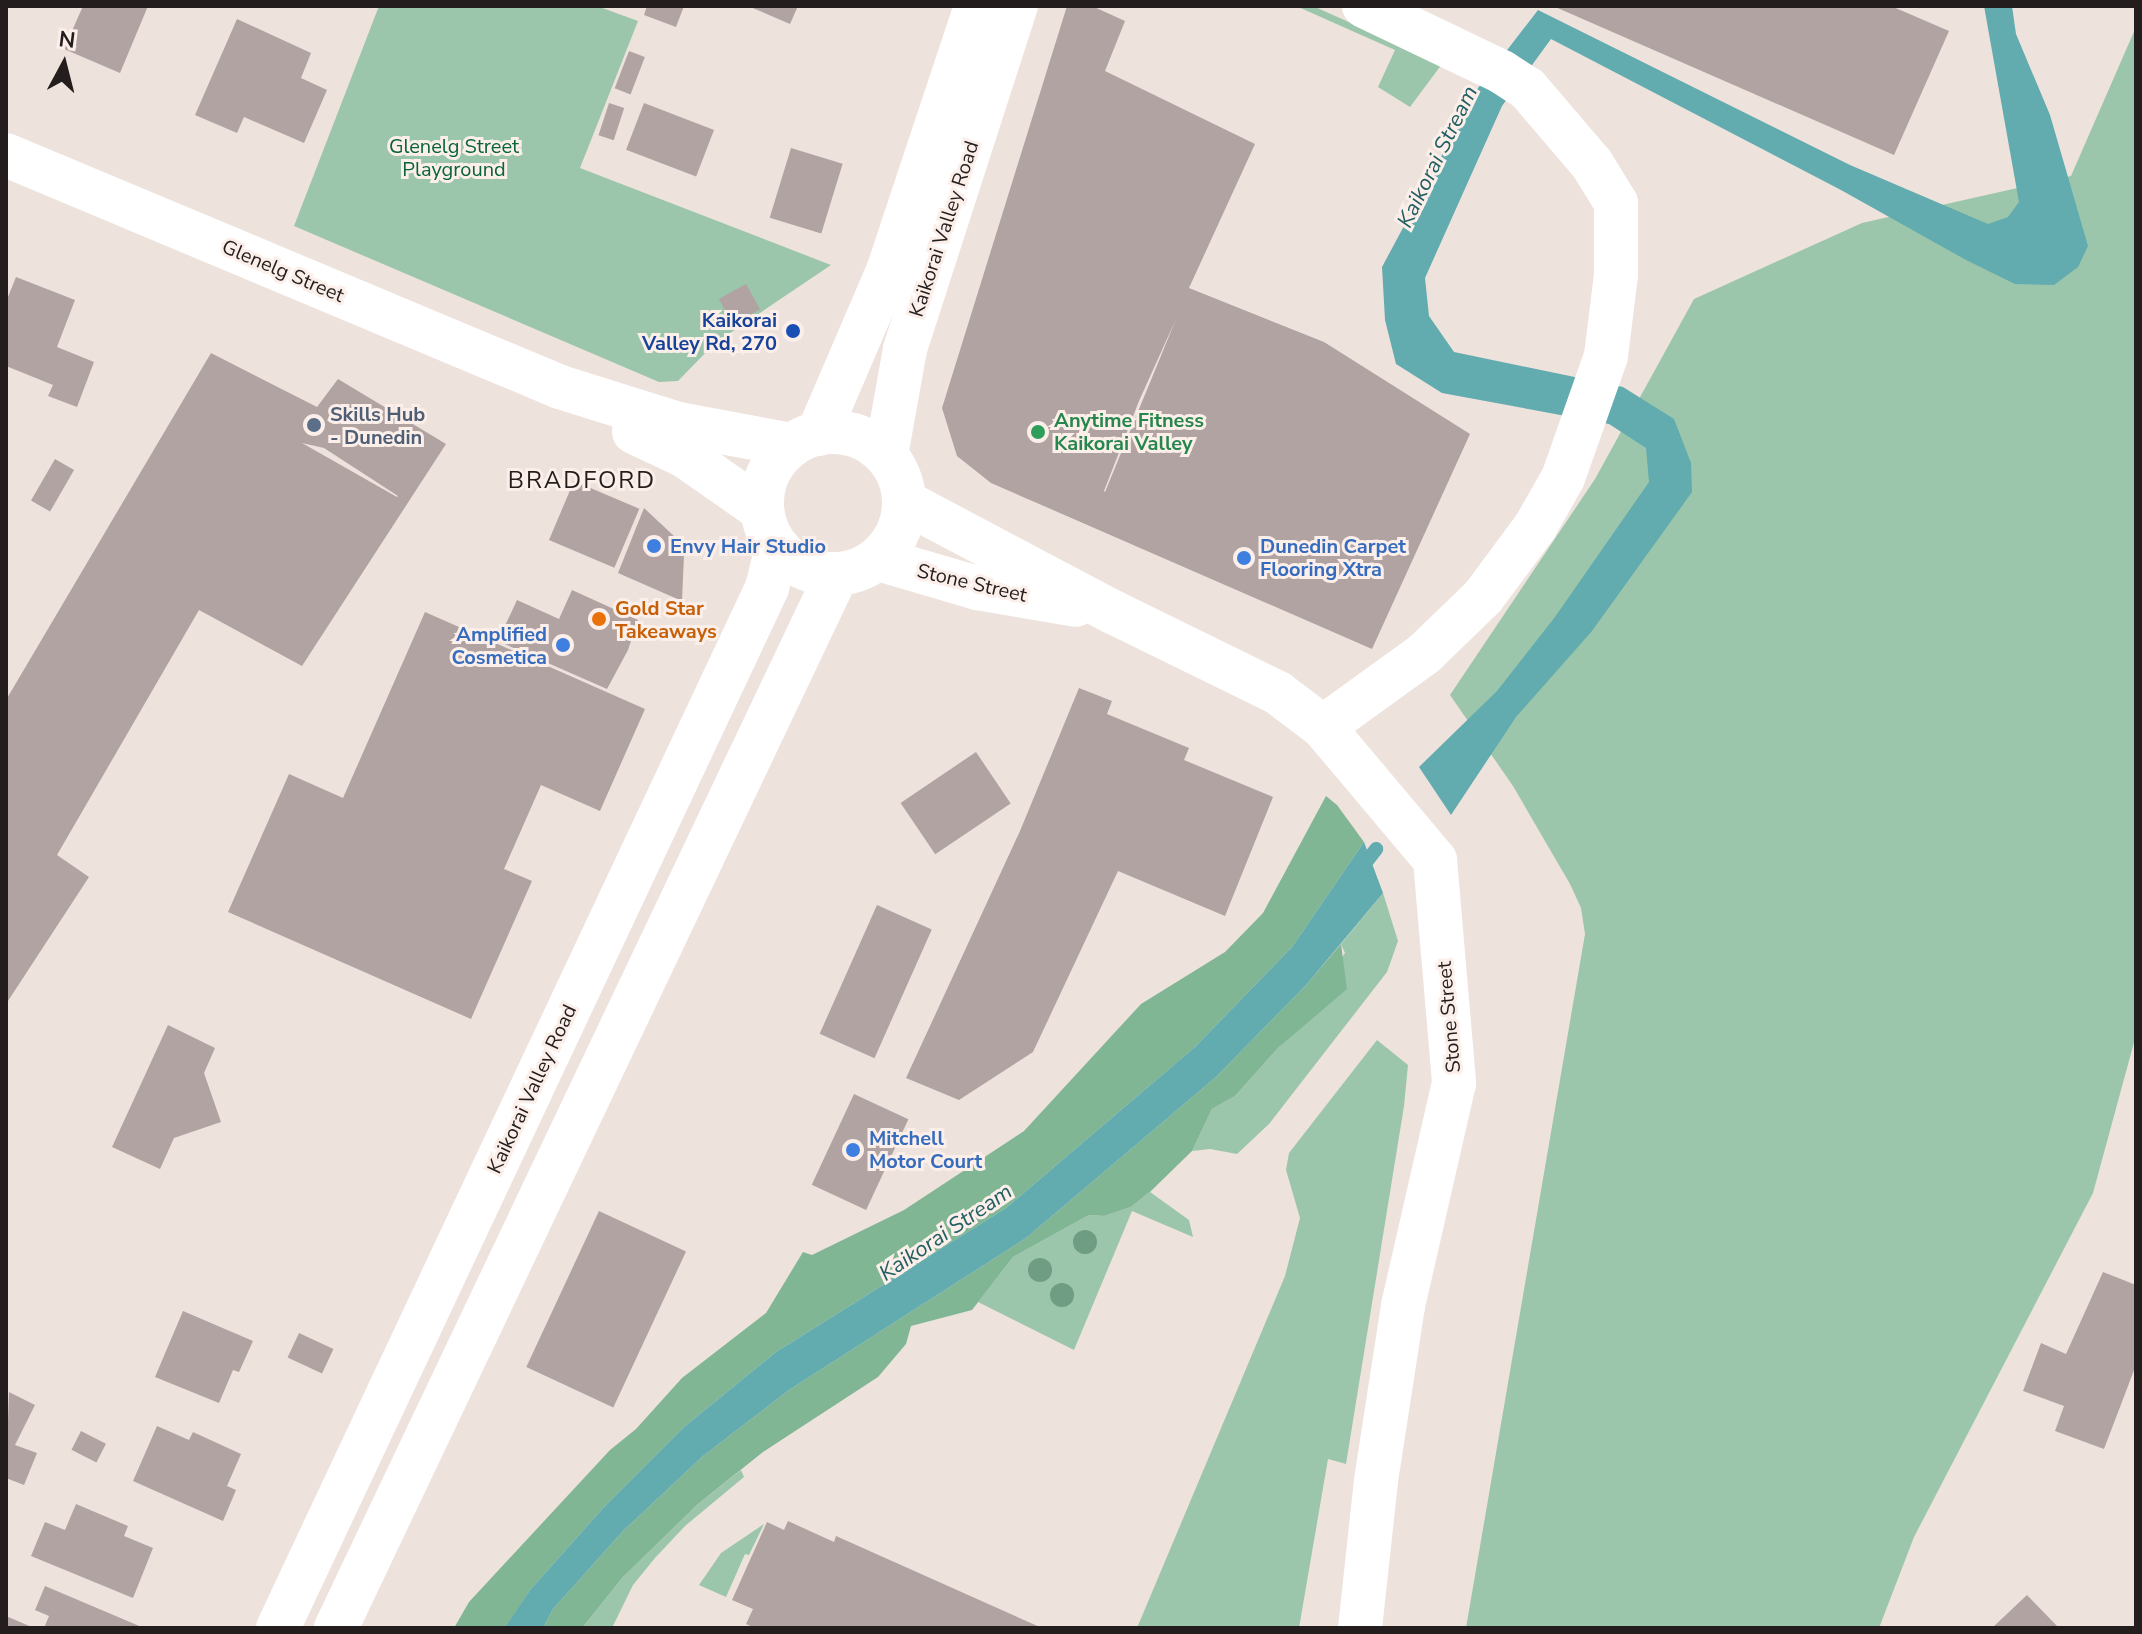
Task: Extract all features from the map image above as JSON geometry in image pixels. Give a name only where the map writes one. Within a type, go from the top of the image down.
[{"type":"main road","name":"Kaikorai Valley Road","points":[[278,1628],[767,588],[770,529],[764,485],[774,463],[804,440],[888,271],[976,6]]},
{"type":"main road","name":"Kaikorai Valley Road","points":[[886,455],[905,349],[1016,6]]},
{"type":"main road","points":[[1323,727],[1424,654],[1483,597],[1535,527],[1575,447],[1606,356],[1616,275],[1616,203],[1592,164],[1515,80],[1364,6]]},
{"type":"main road","name":"Glenelg Street","points":[[6,155],[560,387],[678,424],[804,440]]},
{"type":"main road","name":"Glenelg Street","points":[[560,387],[623,426],[685,456],[770,529]]},
{"type":"main road","points":[[770,529],[794,562],[814,572],[837,574],[858,570],[878,559],[893,543],[902,523],[905,502],[902,485],[886,455],[855,435],[804,440]]},
{"type":"main road","name":"Stone Street","points":[[905,502],[1113,612],[1278,693],[1323,727],[1435,860],[1454,1083],[1403,1306],[1376,1481],[1360,1628]]},
{"type":"main road","name":"Stone Street","points":[[878,559],[977,588],[1113,612]]},
{"type":"main road","points":[[336,1628],[837,574]]},
{"type":"green space","name":"Glenelg Street Playground","points":[[379,6],[597,6],[638,21],[580,168],[831,265],[714,344],[678,381],[659,382],[294,226]]},
{"type":"green space","points":[[1296,6],[1313,6],[1442,64],[1410,107],[1378,87],[1395,50]]},
{"type":"green space","points":[[2136,27],[2136,1035],[2093,1193],[1914,1537],[1879,1628],[1466,1628],[1585,934],[1581,908],[1570,884],[1513,786],[1450,695],[1595,479],[1694,299],[1862,223],[2071,176]]},
{"type":"green space","points":[[1326,796],[1337,805],[1364,842],[1292,947],[1195,1047],[1006,1208],[776,1352],[684,1427],[605,1506],[530,1590],[506,1628],[454,1628],[469,1602],[610,1450],[636,1429],[682,1378],[766,1313],[803,1252],[812,1255],[904,1210],[1024,1131],[1141,1004],[1225,952],[1263,913]]},
{"type":"green space","points":[[1383,893],[1398,941],[1387,972],[1269,1124],[1237,1154],[1210,1149],[1192,1151],[1212,1109],[1235,1096],[1279,1047],[1345,953],[1341,944]]},
{"type":"green space","points":[[1341,944],[1347,989],[1279,1047],[1235,1096],[1212,1109],[1192,1151],[1151,1191],[1131,1207],[1104,1216],[1089,1215],[1013,1257],[972,1310],[911,1326],[906,1344],[878,1377],[763,1452],[698,1504],[623,1577],[582,1628],[543,1628],[553,1609],[623,1531],[703,1456],[789,1390],[1026,1238],[1216,1077],[1307,984]]},
{"type":"green space","points":[[1377,1040],[1408,1065],[1404,1106],[1346,1464],[1328,1459],[1299,1628],[1137,1628],[1285,1276],[1300,1218],[1286,1170],[1289,1153]]},
{"type":"green space","points":[[1150,1192],[1189,1220],[1193,1237],[1132,1211],[1074,1350],[978,1302],[1013,1257],[1089,1215],[1104,1216],[1131,1207]]},
{"type":"green space","points":[[741,1470],[744,1477],[685,1526],[655,1558],[633,1585],[612,1628],[582,1628],[623,1577],[698,1504]]},
{"type":"green space","points":[[764,1524],[749,1555],[745,1554],[726,1597],[699,1585],[721,1553]]},
{"type":"water","points":[[1984,6],[2012,6],[2016,34],[2050,115],[2088,246],[2078,267],[2054,285],[2015,284],[1551,39],[1502,106],[1425,278],[1429,316],[1454,352],[1623,387],[1674,419],[1691,463],[1692,492],[1592,631],[1516,717],[1451,815],[1419,767],[1497,691],[1555,617],[1649,482],[1646,448],[1609,424],[1442,393],[1396,364],[1385,320],[1382,267],[1478,88],[1538,10],[1850,165],[1988,224],[2008,217],[2019,202]]},
{"type":"water","points":[[1364,842],[1383,893],[1307,984],[1216,1077],[1026,1238],[789,1390],[703,1456],[623,1531],[553,1609],[543,1628],[505,1628],[530,1590],[605,1506],[684,1427],[776,1352],[1006,1208],[1195,1047],[1292,947]]},
{"type":"building","points":[[83,6],[148,6],[120,73],[64,49]]},
{"type":"building","points":[[647,6],[684,6],[676,27],[644,15]]},
{"type":"building","points":[[748,6],[798,6],[790,24]]},
{"type":"building","points":[[1067,6],[1092,6],[1125,21],[1105,71],[1255,144],[1189,288],[1324,342],[1470,434],[1372,649],[991,483],[957,456],[942,408]],"holes":[[[1176,319],[1105,492],[1139,401]]]},
{"type":"building","points":[[1553,6],[1891,6],[1949,31],[1894,155]]},
{"type":"building","points":[[237,19],[311,53],[301,78],[327,90],[304,143],[244,117],[237,133],[195,115]]},
{"type":"building","points":[[629,51],[645,57],[631,94],[615,88]]},
{"type":"building","points":[[609,103],[624,108],[614,140],[598,135]]},
{"type":"building","points":[[644,103],[714,130],[696,177],[626,150]]},
{"type":"building","points":[[791,148],[843,164],[821,234],[770,218]]},
{"type":"building","points":[[16,277],[75,300],[57,347],[94,362],[77,407],[48,396],[53,385],[6,366],[6,302]]},
{"type":"building","points":[[746,284],[760,309],[733,324],[719,299]]},
{"type":"building","points":[[211,353],[317,407],[338,379],[446,444],[302,666],[199,610],[57,855],[89,877],[6,1004],[6,700]],"holes":[[[302,443],[324,448],[398,496]]]},
{"type":"building","points":[[55,459],[74,470],[50,512],[31,501]]},
{"type":"building","points":[[574,481],[639,509],[614,568],[549,540]]},
{"type":"building","name":"Envy Hair Studio","points":[[644,508],[675,537],[684,555],[682,601],[618,573]]},
{"type":"building","name":"Amplified Cosmetica","points":[[572,590],[638,620],[628,650],[607,689],[498,641],[517,600],[559,619]]},
{"type":"building","points":[[425,612],[645,709],[600,811],[541,785],[504,869],[532,881],[471,1019],[228,912],[289,774],[343,798]]},
{"type":"building","points":[[1079,688],[1112,701],[1107,714],[1189,748],[1184,760],[1273,797],[1225,916],[1118,871],[1033,1052],[959,1100],[906,1078],[1020,831]]},
{"type":"building","points":[[976,752],[1011,803],[935,854],[901,803]]},
{"type":"building","points":[[877,905],[932,929],[874,1058],[820,1034]]},
{"type":"building","points":[[168,1025],[215,1048],[204,1073],[221,1122],[174,1138],[160,1169],[112,1147]]},
{"type":"building","points":[[854,1094],[908,1119],[866,1210],[812,1185]]},
{"type":"building","points":[[599,1211],[686,1252],[613,1407],[526,1367]]},
{"type":"building","points":[[2103,1272],[2136,1285],[2136,1365],[2104,1449],[2055,1431],[2064,1406],[2023,1391],[2041,1343],[2066,1354]]},
{"type":"building","points":[[183,1311],[253,1341],[239,1372],[233,1370],[219,1403],[155,1377]]},
{"type":"building","points":[[299,1333],[333,1349],[322,1374],[288,1357]]},
{"type":"building","points":[[9,1392],[35,1405],[15,1445],[37,1453],[24,1485],[6,1478]]},
{"type":"building","points":[[157,1426],[189,1440],[193,1432],[241,1454],[227,1486],[236,1490],[223,1521],[133,1481]]},
{"type":"building","points":[[81,1431],[106,1444],[96,1462],[71,1450]]},
{"type":"building","points":[[76,1504],[128,1526],[124,1536],[153,1548],[133,1598],[31,1556],[45,1522],[65,1530]]},
{"type":"building","points":[[788,1521],[834,1542],[836,1536],[1042,1628],[755,1628],[746,1624],[753,1609],[732,1600],[767,1522],[784,1530]]},
{"type":"building","points":[[45,1586],[144,1628],[44,1628],[49,1616],[35,1610]]},
{"type":"building","points":[[2027,1595],[2059,1628],[1992,1628]]},
{"type":"building","points":[[6,1616],[34,1628],[6,1628]]},
{"type":"waterway","name":"Kaikorai Stream","points":[[1359,871],[1376,849]]},
{"type":"place","name":"Kaikorai Valley Rd, 270","points":[[793,331]]},
{"type":"place","name":"Skills Hub - Dunedin","points":[[314,425]]},
{"type":"place","name":"Anytime Fitness Kaikorai Valley","points":[[1038,432]]},
{"type":"place","name":"Envy Hair Studio","points":[[654,546]]},
{"type":"place","name":"Dunedin Carpet Flooring Xtra","points":[[1244,558]]},
{"type":"place","name":"Gold Star Takeaways","points":[[599,619]]},
{"type":"place","name":"Amplified Cosmetica","points":[[563,645]]},
{"type":"place","name":"Mitchell Motor Court","points":[[853,1150]]},
{"type":"district","name":"BRADFORD","points":[[582,481]]}]
